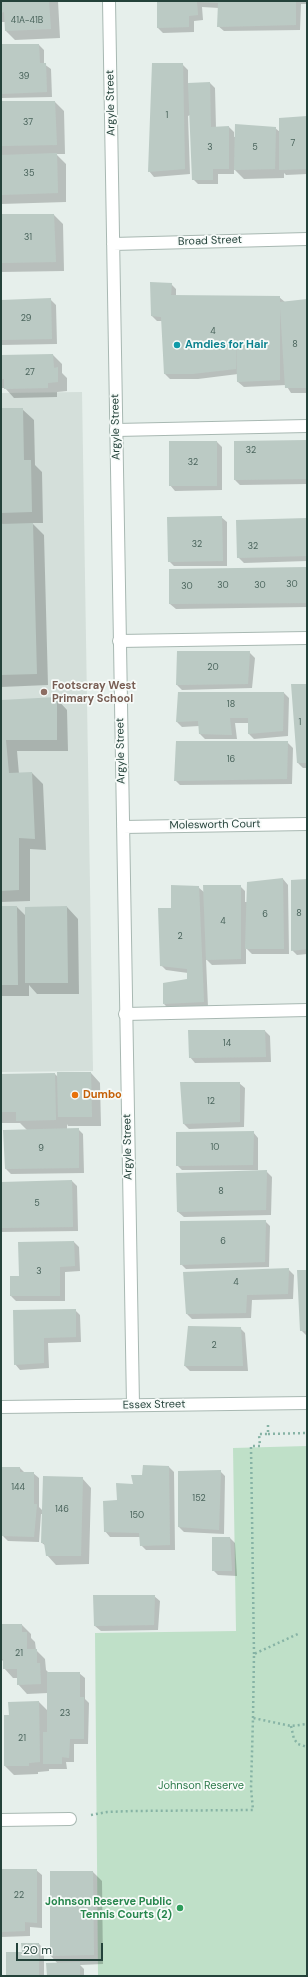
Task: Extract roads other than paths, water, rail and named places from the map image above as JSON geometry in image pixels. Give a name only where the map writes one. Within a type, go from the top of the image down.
[{"type":"street","name":"Argyle Street","points":[[109,1],[132,1405]]},
{"type":"street","name":"Broad Street","points":[[113,244],[307,239]]},
{"type":"street","points":[[116,430],[307,426]]},
{"type":"street","points":[[119,641],[307,638]]},
{"type":"street","name":"Molesworth Court","points":[[122,827],[307,824]]},
{"type":"street","points":[[125,1014],[307,1010]]},
{"type":"street","name":"Essex Street","points":[[1,1408],[307,1403]]},
{"type":"street","points":[[1,1820],[70,1819]]},
{"type":"place","name":"Amdies for Hair","points":[[177,345]]},
{"type":"place","name":"Footscray West Primary School","points":[[44,692]]},
{"type":"place","name":"Dumbo","points":[[75,1095]]},
{"type":"place","name":"Johnson Reserve Public Tennis Courts (2)","points":[[180,1908]]},
{"type":"park label","name":"Johnson Reserve","points":[[201,1786]]}]
